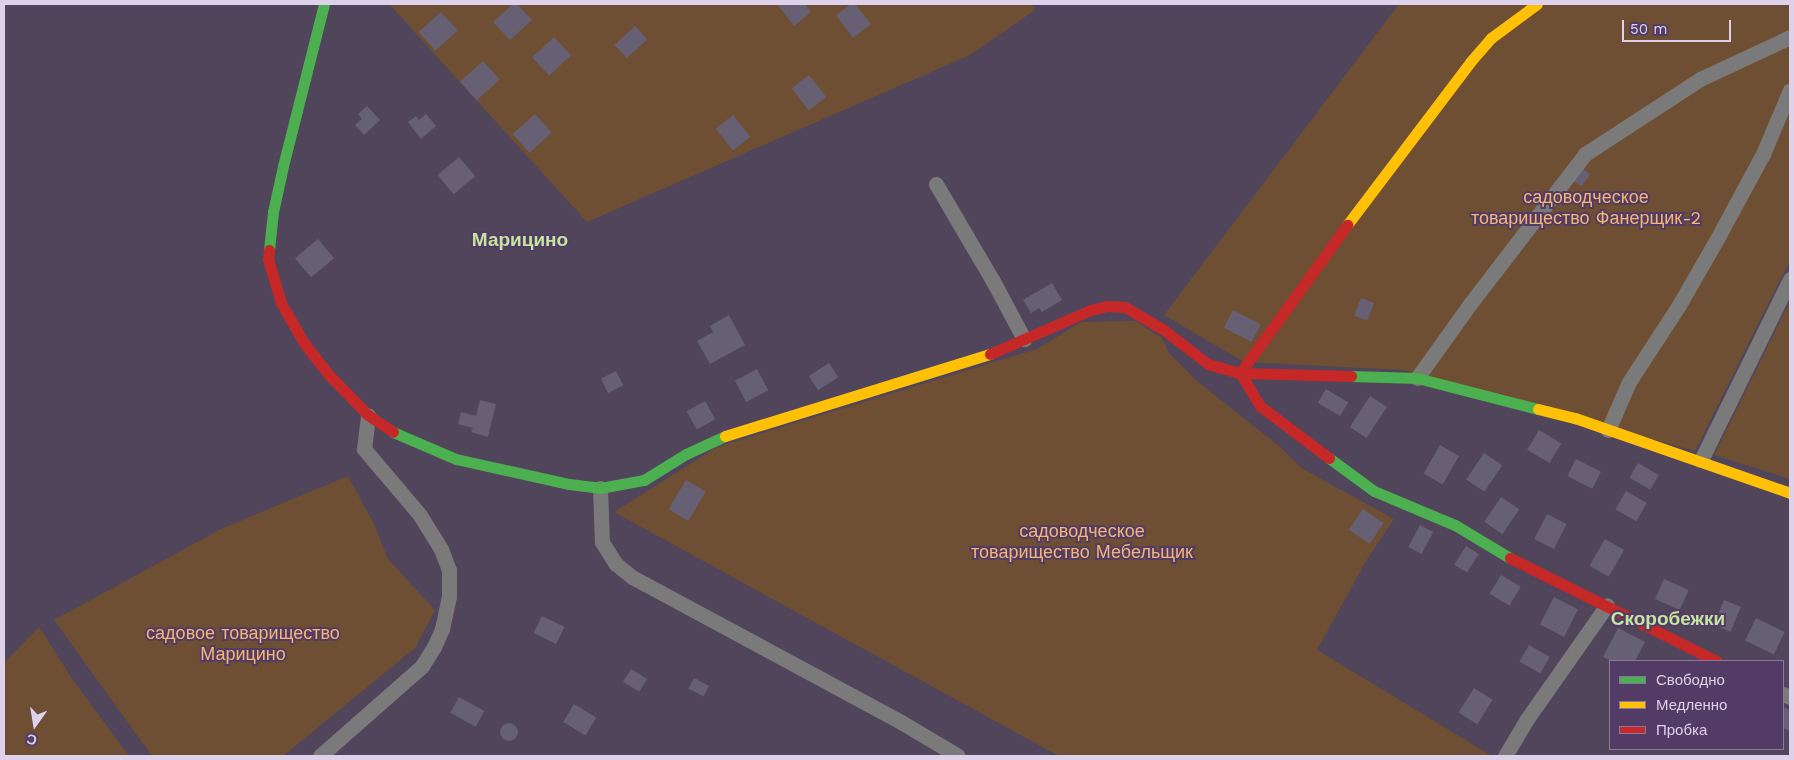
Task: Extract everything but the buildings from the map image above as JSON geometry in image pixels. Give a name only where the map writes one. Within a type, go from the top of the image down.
[{"type":"street","points":[[324,4],[283,166],[273,212],[268,259],[281,303],[304,343],[329,375],[368,415],[386,429],[428,449],[456,459],[569,484],[600,488],[644,480],[686,454],[724,436],[981,358],[1090,310],[1107,306],[1125,307],[1164,330],[1208,364],[1240,373],[1417,378],[1575,418],[1702,460],[1790,493]]},
{"type":"street","points":[[1240,373],[1330,247],[1471,61],[1491,38],[1537,4]]},
{"type":"street","points":[[1417,378],[1470,304],[1585,154],[1700,79],[1790,37]]},
{"type":"street","points":[[1608,430],[1629,382],[1679,305],[1717,239],[1762,154],[1790,90]]},
{"type":"street","points":[[936,184],[993,281],[1024,339]]},
{"type":"street","points":[[1702,460],[1790,279]]},
{"type":"street","points":[[1240,373],[1260,406],[1374,491],[1456,525],[1517,562],[1715,660]]},
{"type":"street","points":[[320,756],[422,666],[434,647],[442,629],[449,597],[449,570],[441,549],[420,515],[364,449],[368,415]]},
{"type":"street","points":[[600,488],[602,542],[616,564],[632,577],[901,722],[958,756]]},
{"type":"street","points":[[1505,756],[1527,719],[1607,605]]},
{"type":"green space","points":[[389,4],[1031,4],[1035,10],[970,55],[587,222]]},
{"type":"green space","name":"садоводческое товарищество Фанерщик-2","points":[[1399,4],[1790,4],[1790,260],[1695,451],[1404,370],[1244,362],[1164,315]]},
{"type":"green space","points":[[1790,301],[1790,479],[1714,455]]},
{"type":"green space","name":"садоводческое товарищество Мебельщик","points":[[1135,321],[1162,338],[1169,353],[1198,382],[1279,446],[1303,469],[1394,519],[1366,561],[1317,650],[1492,756],[1059,756],[614,512],[717,447],[1037,349],[1081,322]]},
{"type":"green space","name":"садовое товарищество Марицино","points":[[348,476],[374,524],[388,559],[435,610],[416,647],[283,756],[152,756],[54,620],[221,529]]},
{"type":"green space","points":[[39,627],[73,680],[129,756],[4,756],[4,663]]},
{"type":"traffic: fast","points":[[269,250],[273,212],[283,166],[324,4]]},
{"type":"traffic: fast","points":[[1351,376],[1417,378],[1538,409]]},
{"type":"traffic: fast","points":[[393,432],[456,459],[569,484],[600,488],[644,480],[686,454],[725,436]]},
{"type":"traffic: fast","points":[[1329,458],[1374,491],[1455,525],[1510,558]]},
{"type":"traffic: slow","points":[[1347,225],[1471,61],[1491,38],[1537,4]]},
{"type":"traffic: slow","points":[[725,436],[990,354]]},
{"type":"traffic: slow","points":[[1538,409],[1575,418],[1790,493]]},
{"type":"traffic: jam","points":[[1329,458],[1260,406],[1240,373],[1347,225]]},
{"type":"traffic: jam","points":[[269,250],[268,259],[281,303],[304,343],[329,375],[368,415],[393,432]]},
{"type":"traffic: jam","points":[[990,354],[1090,310],[1107,306],[1125,307],[1164,330],[1208,364],[1240,373],[1351,376]]},
{"type":"traffic: jam","points":[[1510,558],[1715,660]]},
{"type":"district","name":"Марицино","points":[[520,240]]},
{"type":"district","name":"Скоробежки","points":[[1668,619]]}]
